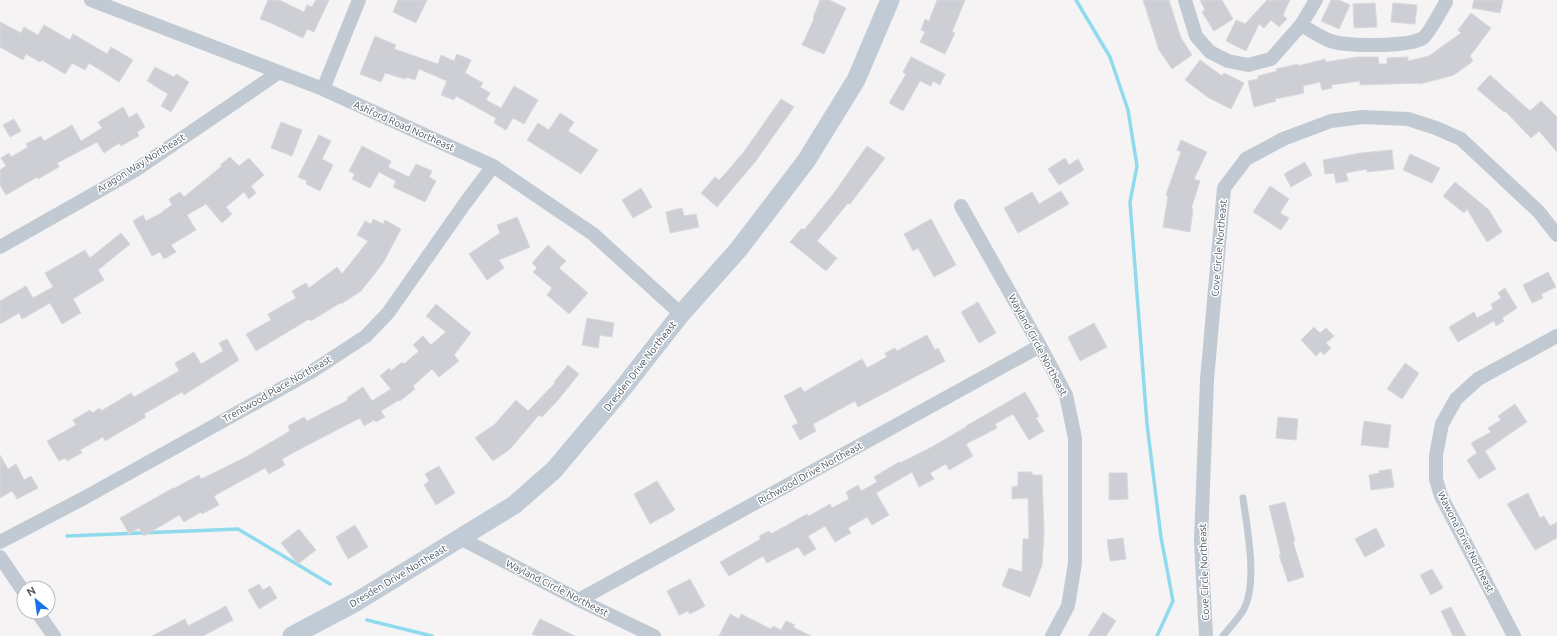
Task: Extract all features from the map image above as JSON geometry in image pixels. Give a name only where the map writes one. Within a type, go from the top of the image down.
[{"type":"street","name":"Ashford Road Northeast","points":[[91,0],[323,89],[493,166],[593,234],[681,314]]},
{"type":"street","points":[[323,89],[359,0]]},
{"type":"street","name":"Dresden Drive Northeast","points":[[292,636],[356,602],[514,505],[554,470],[623,388],[681,314],[738,250],[806,161],[856,80],[890,0]]},
{"type":"street","points":[[1185,0],[1196,36],[1210,52],[1228,61],[1248,65],[1271,59],[1301,25],[1316,0]]},
{"type":"street","points":[[1301,25],[1328,40],[1339,43],[1411,43],[1424,38],[1446,2]]},
{"type":"street","name":"Aragon Way Northeast","points":[[0,247],[134,171],[278,73]]},
{"type":"street","name":"Cove Circle Northeast","points":[[1206,636],[1201,541],[1207,380],[1224,188],[1246,159],[1283,139],[1331,121],[1362,117],[1408,119],[1436,128],[1461,139],[1539,212],[1557,235]]},
{"type":"street","name":"Trentwood Place Northeast","points":[[0,542],[84,498],[304,376],[366,336],[388,313],[493,166]]},
{"type":"street","name":"Wayland Circle Northeast","points":[[961,206],[1066,395],[1075,438],[1075,563],[1068,606],[1052,636]]},
{"type":"street","name":"Wawona Drive Northeast","points":[[1514,636],[1441,496],[1436,479],[1436,455],[1442,424],[1456,399],[1478,379],[1557,336]]},
{"type":"street","name":"Richwood Drive Northeast","points":[[579,600],[1040,346]]},
{"type":"street","name":"Wayland Circle Northeast","points":[[460,538],[579,600],[654,636]]},
{"type":"street","points":[[0,557],[16,580]]},
{"type":"street","points":[[43,620],[54,636]]},
{"type":"lane","points":[[1223,636],[1244,608],[1249,588],[1251,560],[1243,498]]},
{"type":"building","points":[[268,0],[279,0],[304,12],[307,5],[312,7],[316,0],[329,0],[314,32],[307,29],[303,38],[260,19]]},
{"type":"building","points":[[398,0],[427,0],[416,23],[393,12]]},
{"type":"building","points":[[820,0],[829,0],[846,8],[824,54],[802,45],[814,19],[813,18]]},
{"type":"building","points":[[937,0],[965,0],[952,32],[955,33],[945,54],[920,42],[925,32],[921,30],[925,19],[929,21]]},
{"type":"building","points":[[1143,0],[1169,0],[1181,38],[1192,55],[1172,69],[1159,50]]},
{"type":"building","points":[[1200,0],[1222,0],[1233,19],[1214,31],[1202,12],[1205,10]]},
{"type":"building","points":[[1267,0],[1290,0],[1283,15],[1287,19],[1279,27],[1271,20],[1264,28],[1259,24],[1246,51],[1226,41],[1236,20],[1245,24]]},
{"type":"building","points":[[1331,0],[1339,0],[1350,5],[1339,29],[1321,21]]},
{"type":"building","points":[[1474,0],[1503,0],[1500,13],[1472,8]]},
{"type":"building","points":[[1375,3],[1377,27],[1354,28],[1353,4]]},
{"type":"building","points":[[1393,3],[1417,5],[1415,24],[1391,22]]},
{"type":"building","points":[[1471,13],[1491,28],[1470,56],[1473,61],[1454,75],[1420,84],[1360,85],[1360,81],[1331,85],[1332,88],[1322,90],[1320,82],[1303,86],[1304,93],[1275,99],[1276,101],[1254,107],[1248,81],[1258,79],[1258,76],[1277,71],[1276,69],[1298,64],[1298,66],[1325,59],[1326,62],[1357,57],[1378,57],[1379,64],[1387,64],[1387,58],[1408,57],[1408,61],[1429,56],[1461,33],[1458,30]]},
{"type":"building","points":[[0,22],[21,33],[24,27],[38,35],[44,25],[70,40],[73,34],[107,54],[111,47],[133,60],[119,82],[89,63],[85,70],[72,63],[65,74],[42,60],[40,62],[26,54],[23,60],[0,47]]},
{"type":"building","points":[[375,36],[396,45],[394,49],[438,64],[441,55],[454,61],[457,54],[471,60],[465,73],[483,83],[480,87],[490,93],[486,100],[501,108],[514,86],[538,100],[524,124],[513,118],[506,130],[494,123],[496,118],[456,96],[454,100],[441,95],[447,81],[419,69],[415,80],[406,77],[405,79],[385,73],[381,82],[360,74]]},
{"type":"building","points":[[911,57],[945,74],[940,85],[933,81],[931,86],[920,81],[903,111],[889,103],[906,74],[903,72]]},
{"type":"building","points":[[1200,60],[1222,76],[1224,73],[1244,83],[1231,109],[1209,98],[1185,80]]},
{"type":"building","points":[[155,67],[174,77],[176,74],[189,82],[171,112],[161,106],[168,94],[147,81]]},
{"type":"building","points":[[1490,75],[1530,111],[1541,101],[1557,117],[1557,152],[1539,131],[1531,138],[1505,111],[1504,112],[1477,89]]},
{"type":"building","points":[[781,99],[794,107],[755,162],[717,207],[701,193],[715,177],[719,180],[743,153]]},
{"type":"building","points":[[123,107],[129,118],[137,113],[145,127],[137,132],[139,136],[121,146],[119,143],[104,153],[97,142],[57,163],[59,167],[38,179],[37,177],[6,195],[0,185],[0,170],[6,166],[1,158],[9,153],[11,157],[28,147],[26,144],[41,136],[44,141],[72,125],[81,141],[102,128],[98,122]]},
{"type":"building","points":[[560,113],[574,122],[568,131],[598,150],[581,174],[527,140],[538,123],[549,130]]},
{"type":"building","points":[[14,119],[21,131],[10,137],[3,125]]},
{"type":"building","points":[[281,122],[302,130],[292,156],[271,148]]},
{"type":"building","points":[[319,135],[331,141],[322,159],[333,165],[320,191],[306,184],[307,181],[298,177]]},
{"type":"building","points":[[1181,140],[1207,152],[1194,179],[1200,181],[1191,209],[1193,209],[1190,232],[1163,227],[1168,196],[1166,195],[1181,152],[1177,150]]},
{"type":"building","points":[[362,146],[391,161],[388,167],[409,177],[416,164],[432,171],[429,177],[436,181],[425,202],[393,187],[396,181],[379,172],[370,188],[352,179],[355,174],[349,171]]},
{"type":"building","points":[[867,146],[885,158],[850,204],[848,203],[817,241],[837,258],[826,271],[790,242],[802,228],[804,230],[834,193]]},
{"type":"building","points":[[1392,150],[1394,169],[1367,172],[1367,169],[1346,173],[1348,181],[1336,183],[1334,173],[1325,174],[1323,160],[1361,153]]},
{"type":"building","points":[[1410,154],[1440,168],[1432,183],[1403,170]]},
{"type":"building","points":[[230,157],[239,166],[249,158],[264,175],[251,186],[256,193],[249,199],[244,192],[226,207],[232,214],[222,223],[206,204],[187,215],[196,230],[171,245],[176,252],[164,259],[160,252],[152,256],[133,221],[143,215],[146,221],[163,212],[172,205],[169,199],[180,192],[184,197],[222,166],[220,165]]},
{"type":"building","points":[[1065,158],[1069,165],[1078,159],[1084,170],[1059,185],[1048,169]]},
{"type":"building","points":[[1305,162],[1312,175],[1291,187],[1284,174]]},
{"type":"building","points":[[1455,182],[1489,210],[1502,232],[1487,242],[1467,209],[1464,213],[1443,196]]},
{"type":"building","points":[[1270,186],[1289,199],[1280,213],[1289,218],[1281,230],[1253,212]]},
{"type":"building","points":[[641,188],[652,207],[633,218],[622,200]]},
{"type":"building","points":[[1061,191],[1069,204],[1018,233],[1004,208],[1032,192],[1039,204]]},
{"type":"building","points":[[682,208],[684,216],[696,214],[699,227],[670,233],[666,212]]},
{"type":"building","points":[[517,217],[530,247],[499,260],[504,268],[487,280],[469,254],[500,233],[497,225]]},
{"type":"building","points":[[373,219],[383,224],[385,220],[401,229],[383,263],[361,291],[311,321],[309,319],[256,351],[246,334],[271,320],[268,314],[296,298],[292,291],[306,283],[309,288],[337,267],[342,274],[368,241],[357,235],[365,221],[371,224]]},
{"type":"building","points":[[931,219],[956,265],[934,277],[918,248],[913,251],[904,234]]},
{"type":"building","points":[[121,233],[130,244],[98,270],[104,280],[73,299],[81,313],[62,324],[50,303],[22,319],[19,313],[0,324],[0,301],[26,286],[33,298],[53,287],[45,273],[85,250],[90,258]]},
{"type":"building","points":[[548,245],[566,261],[559,268],[588,293],[569,314],[547,295],[552,288],[533,272],[537,268],[532,263]]},
{"type":"building","points":[[1548,272],[1556,287],[1541,294],[1543,298],[1532,303],[1523,285]]},
{"type":"building","points":[[1505,288],[1517,308],[1502,318],[1504,321],[1496,326],[1494,321],[1458,342],[1449,327],[1474,312],[1477,318],[1493,309],[1491,304],[1501,298],[1498,293]]},
{"type":"building","points":[[978,302],[996,333],[979,343],[961,312]]},
{"type":"building","points":[[436,304],[471,333],[454,355],[459,361],[439,377],[432,369],[413,386],[415,389],[400,401],[399,400],[381,411],[385,417],[376,422],[374,420],[364,426],[360,418],[300,449],[282,459],[285,465],[269,474],[265,468],[214,496],[219,505],[202,514],[201,512],[184,522],[179,515],[144,536],[139,528],[129,534],[120,518],[173,488],[199,475],[201,479],[244,458],[290,431],[288,426],[304,417],[307,421],[348,400],[347,398],[363,387],[372,401],[391,389],[380,376],[389,368],[391,371],[402,362],[404,364],[419,351],[413,345],[423,336],[431,345],[446,332],[426,316]]},
{"type":"building","points":[[587,318],[614,323],[612,337],[600,335],[598,348],[582,345]]},
{"type":"building","points":[[1094,323],[1107,347],[1080,361],[1068,337]]},
{"type":"building","points":[[1314,327],[1320,333],[1326,328],[1334,336],[1326,343],[1331,348],[1324,355],[1321,351],[1316,356],[1301,340]]},
{"type":"building","points":[[927,335],[935,350],[938,348],[945,361],[858,407],[855,401],[813,424],[816,431],[800,440],[792,426],[798,423],[784,396],[801,387],[804,392],[862,359],[867,368],[887,357],[885,353],[895,348],[897,351]]},
{"type":"building","points":[[227,339],[239,360],[184,395],[182,392],[144,414],[146,417],[105,441],[103,437],[80,450],[82,453],[67,461],[65,458],[59,461],[47,441],[76,425],[73,420],[90,410],[92,413],[100,408],[101,411],[131,393],[134,397],[179,371],[175,363],[194,352],[201,364],[223,351],[219,343]]},
{"type":"building","points":[[1405,363],[1419,373],[1402,399],[1387,389]]},
{"type":"building","points":[[568,365],[579,374],[542,417],[539,415],[510,449],[493,461],[475,438],[495,424],[516,400],[528,411],[555,383],[554,382]]},
{"type":"building","points":[[1025,392],[1039,416],[1036,418],[1044,431],[1029,440],[1013,414],[995,424],[997,428],[966,444],[973,456],[949,470],[946,464],[930,473],[934,479],[919,487],[912,472],[876,493],[889,515],[872,525],[867,517],[848,528],[851,533],[835,542],[825,526],[808,536],[816,549],[804,556],[798,547],[767,563],[763,556],[729,576],[720,562],[761,539],[759,536],[769,531],[771,534],[807,514],[809,516],[830,504],[832,508],[849,499],[846,492],[858,485],[861,491],[877,482],[874,477],[899,462],[900,463],[930,448]]},
{"type":"building","points":[[1515,404],[1527,422],[1485,451],[1496,469],[1479,479],[1467,460],[1477,453],[1471,443],[1491,432],[1488,428],[1501,420],[1498,416]]},
{"type":"building","points":[[1278,417],[1298,419],[1296,440],[1276,438]]},
{"type":"building","points":[[1364,421],[1391,425],[1388,448],[1361,445]]},
{"type":"building","points":[[0,455],[8,469],[16,464],[24,480],[31,476],[38,488],[17,499],[12,491],[0,498]]},
{"type":"building","points":[[439,466],[455,493],[436,505],[424,485],[429,481],[425,474]]},
{"type":"building","points":[[1391,469],[1394,487],[1371,490],[1369,475],[1380,473],[1379,471]]},
{"type":"building","points":[[1018,472],[1032,472],[1032,475],[1042,475],[1044,532],[1042,565],[1030,597],[1002,586],[1009,568],[1022,572],[1023,539],[1029,539],[1028,498],[1012,499],[1012,487],[1018,486]]},
{"type":"building","points":[[1109,473],[1127,473],[1128,499],[1109,500]]},
{"type":"building","points":[[657,481],[675,510],[650,524],[634,494]]},
{"type":"building","points":[[1528,493],[1540,518],[1544,516],[1550,526],[1557,522],[1557,538],[1535,550],[1507,504]]},
{"type":"building","points":[[1285,502],[1295,541],[1293,542],[1304,577],[1288,582],[1279,555],[1281,555],[1269,506]]},
{"type":"building","points":[[355,525],[368,547],[348,559],[336,537]]},
{"type":"building","points":[[1376,528],[1385,546],[1365,557],[1355,539]]},
{"type":"building","points":[[299,529],[316,550],[298,564],[281,543]]},
{"type":"building","points":[[1123,538],[1126,559],[1110,561],[1107,540]]},
{"type":"building","points":[[1432,569],[1443,588],[1431,595],[1420,575]]},
{"type":"building","points":[[690,579],[705,606],[690,614],[688,611],[679,615],[667,591]]},
{"type":"building","points":[[259,584],[263,590],[270,586],[277,598],[259,609],[248,590]]},
{"type":"building","points":[[226,606],[233,620],[203,636],[152,636],[185,619],[188,626]]},
{"type":"building","points":[[1451,607],[1466,636],[1453,636],[1441,611]]},
{"type":"building","points":[[1103,612],[1116,621],[1106,636],[1088,636]]},
{"type":"building","points":[[730,614],[739,619],[741,614],[771,629],[773,626],[781,630],[786,621],[795,625],[793,627],[811,636],[719,636]]},
{"type":"building","points":[[540,619],[575,636],[537,636],[532,634]]},
{"type":"waterway","points":[[1076,0],[1110,57],[1128,110],[1137,166],[1130,202],[1147,424],[1161,537],[1173,601],[1157,636]]},
{"type":"waterway","points":[[67,536],[238,529],[330,584]]},
{"type":"waterway","points":[[367,620],[432,636]]}]
